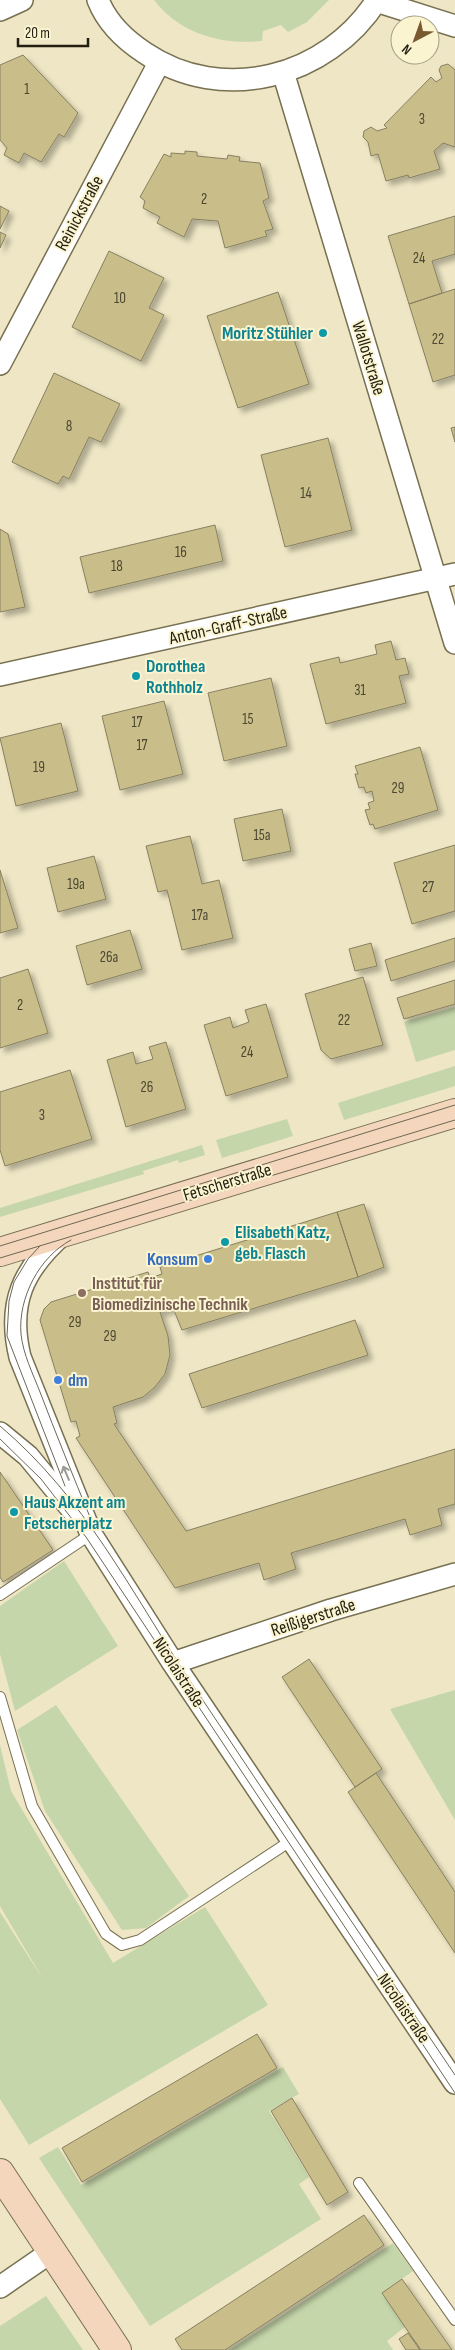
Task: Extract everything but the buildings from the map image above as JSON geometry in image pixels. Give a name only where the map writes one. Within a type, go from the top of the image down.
[{"type":"main road","name":"Fetscherstraße","points":[[0,1252],[454,1116]]},
{"type":"main road","points":[[0,2173],[117,2350]]},
{"type":"street","points":[[0,10],[22,0]]},
{"type":"street","points":[[98,0],[102,9],[125,40],[159,63],[180,72],[211,79],[248,80],[283,72],[317,58],[341,40],[363,19],[376,0],[455,26]]},
{"type":"street","name":"Reinickstraße","points":[[0,364],[159,63]]},
{"type":"street","name":"Wallotstraße","points":[[283,72],[445,576],[455,643]]},
{"type":"street","name":"Anton-Graff-Straße","points":[[0,675],[445,576]]},
{"type":"street","name":"Nicolaistraße","points":[[64,1232],[48,1248],[25,1278],[15,1313],[15,1334],[20,1357],[91,1534],[173,1663],[455,2083]]},
{"type":"street","points":[[0,1433],[45,1475],[91,1534]]},
{"type":"street","name":"Reißigerstraße","points":[[173,1663],[331,1610],[455,1574]]},
{"type":"street","points":[[0,2287],[51,2252]]},
{"type":"lane","points":[[0,1595],[91,1534]]},
{"type":"lane","points":[[0,1697],[32,1806],[106,1934],[122,1945],[140,1940],[292,1840]]},
{"type":"lane","points":[[359,2182],[455,2320]]},
{"type":"green space","points":[[154,0],[329,0],[307,22],[288,32],[281,25],[263,31],[262,41],[247,42],[217,39],[202,35],[176,21],[164,12]]},
{"type":"green space","points":[[455,1007],[455,1050],[416,1062],[404,1022]]},
{"type":"green space","points":[[455,1066],[455,1086],[344,1120],[338,1103]]},
{"type":"green space","points":[[287,1119],[293,1136],[222,1158],[216,1140]]},
{"type":"green space","points":[[202,1145],[205,1155],[179,1163],[178,1160],[143,1171],[144,1174],[0,1217],[0,1208]]},
{"type":"green space","points":[[64,1561],[118,1646],[15,1711],[0,1654],[0,1606]]},
{"type":"green space","points":[[455,1690],[455,1820],[390,1709]]},
{"type":"green space","points":[[56,1705],[189,1896],[146,1928],[122,1930],[45,1811],[17,1730]]},
{"type":"green space","points":[[0,1745],[11,1791],[113,1963],[205,1907],[268,2005],[29,2145],[0,2099],[0,1912],[44,1981],[0,1906]]},
{"type":"green space","points":[[283,2067],[299,2094],[269,2111],[309,2177],[299,2184],[321,2219],[150,2326],[39,2158],[58,2147],[81,2185]]},
{"type":"green space","points":[[393,2243],[413,2271],[382,2293],[405,2327],[387,2341],[393,2350],[229,2350]]},
{"type":"green space","points":[[46,2296],[83,2350],[0,2350],[0,2326]]},
{"type":"tram line","points":[[0,1246],[455,1105]]},
{"type":"tram line","points":[[0,1258],[455,1120]]},
{"type":"tram line","points":[[71,1240],[49,1257],[33,1280],[23,1307],[21,1334],[29,1364],[90,1517]]},
{"type":"tram line","points":[[40,1246],[28,1259],[14,1282],[9,1301],[7,1336],[65,1486]]},
{"type":"tram line","points":[[0,1426],[30,1454],[82,1514],[126,1579],[190,1681],[455,2075]]},
{"type":"tram line","points":[[0,1439],[41,1479],[86,1537],[455,2093]]},
{"type":"place","name":"Moritz Stühler","points":[[323,333]]},
{"type":"place","name":"Dorothea Rothholz","points":[[136,676]]},
{"type":"place","name":"Elisabeth Katz, geb. Flasch","points":[[225,1242]]},
{"type":"place","name":"Konsum","points":[[208,1259]]},
{"type":"place","name":"Institut für Biomedizinische Technik","points":[[82,1293]]},
{"type":"place","name":"dm","points":[[58,1380]]},
{"type":"place","name":"Haus Akzent am Fetscherplatz","points":[[14,1512]]}]
